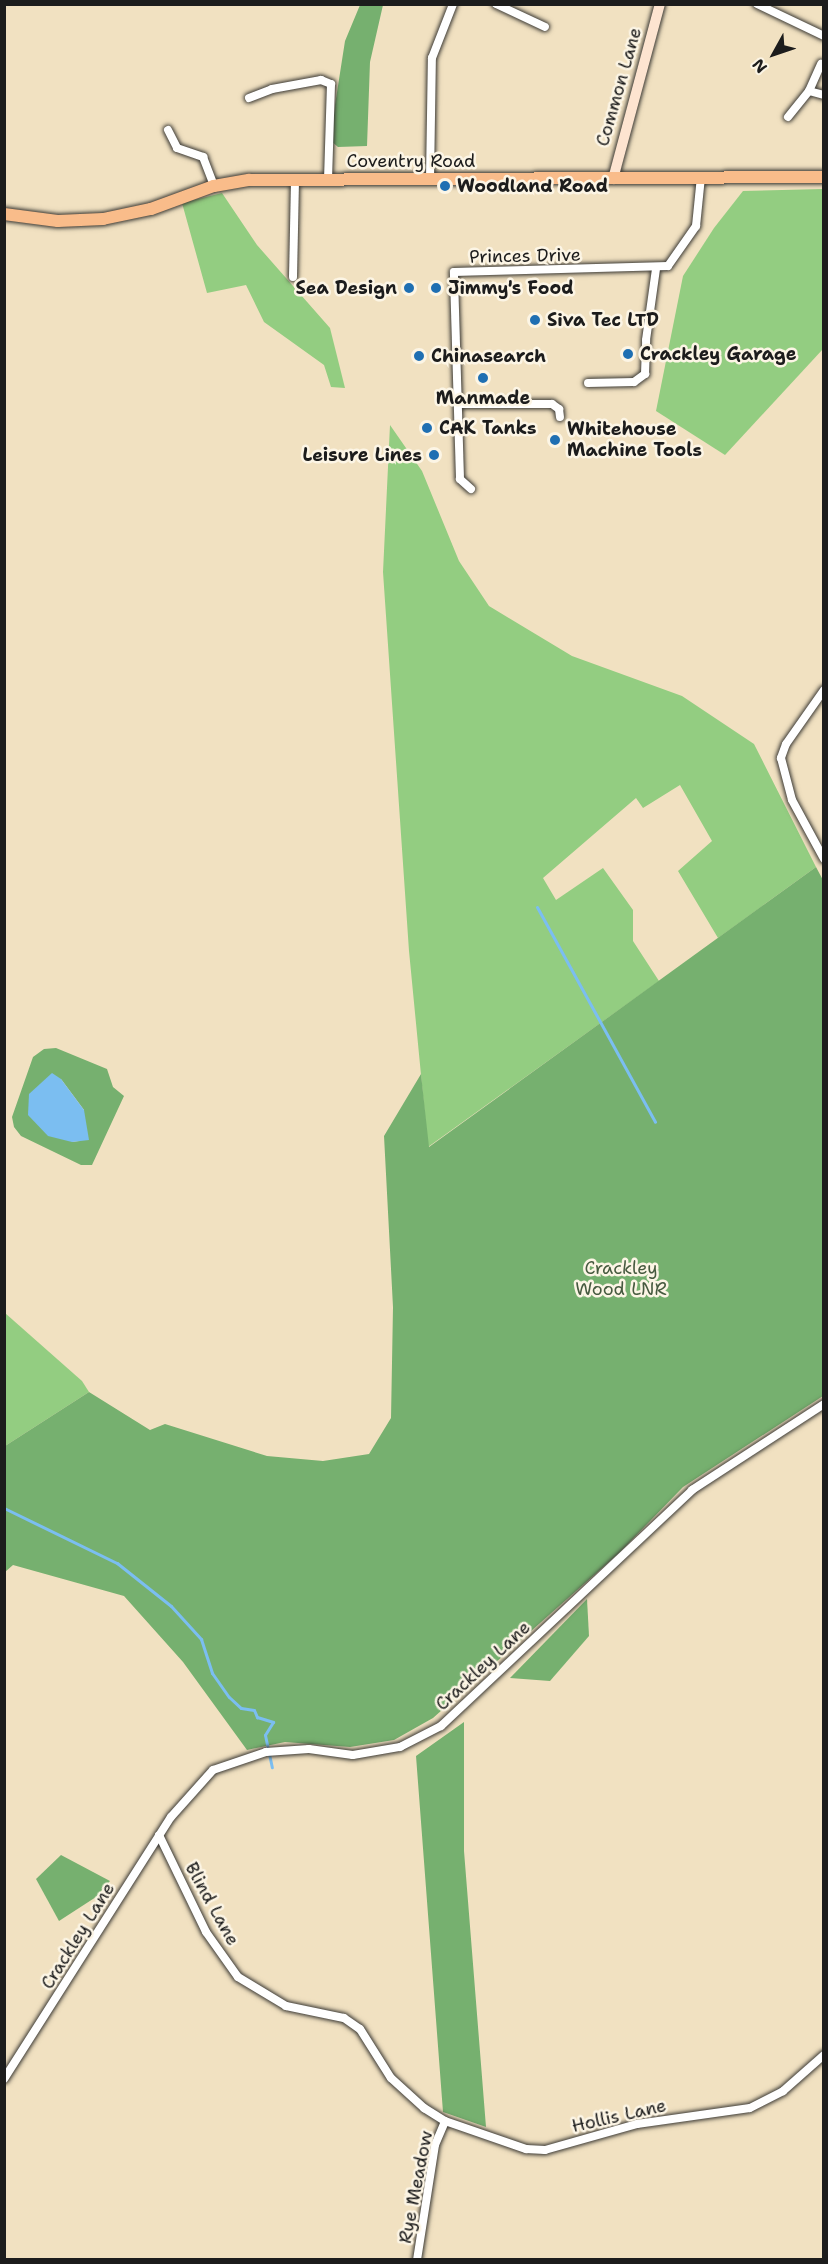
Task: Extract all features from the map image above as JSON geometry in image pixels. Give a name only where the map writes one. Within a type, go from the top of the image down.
[{"type":"main road","name":"Coventry Road","points":[[4,214],[51,221],[103,219],[151,209],[214,186],[249,180],[824,177]]},
{"type":"street","points":[[430,179],[432,58],[453,4]]},
{"type":"street","points":[[496,4],[545,27]]},
{"type":"street","name":"Common Lane","points":[[614,179],[660,4]]},
{"type":"street","points":[[757,4],[824,36]]},
{"type":"street","points":[[788,117],[809,91],[821,64]]},
{"type":"street","points":[[249,98],[272,88],[321,80],[331,84],[328,179]]},
{"type":"street","points":[[809,91],[824,96]]},
{"type":"street","points":[[168,130],[177,148],[203,157],[214,186]]},
{"type":"street","points":[[588,383],[634,382],[645,374],[645,340],[656,269],[672,264],[688,242],[700,210],[702,177]]},
{"type":"street","points":[[293,277],[295,179]]},
{"type":"street","name":"Princes Drive","points":[[471,489],[460,479],[454,272],[656,269]]},
{"type":"street","points":[[458,404],[554,405],[560,417]]},
{"type":"street","points":[[824,690],[781,758],[792,800],[824,859]]},
{"type":"street","name":"Crackley Lane","points":[[4,2079],[159,1835],[195,1786],[213,1770],[266,1752],[309,1749],[353,1755],[400,1747],[450,1720],[692,1490],[824,1404]]},
{"type":"street","name":"Blind Lane","points":[[159,1835],[206,1932],[238,1977],[286,2006],[344,2018],[360,2029],[391,2078],[424,2108],[445,2121]]},
{"type":"street","name":"Hollis Lane","points":[[445,2121],[526,2149],[545,2150],[638,2124],[750,2108],[783,2091],[824,2055]]},
{"type":"street","name":"Rye Meadow","points":[[417,2259],[435,2145],[445,2121]]},
{"type":"green space","points":[[360,5],[383,5],[370,62],[367,146],[338,147],[331,141],[335,105],[345,41]]},
{"type":"green space","points":[[823,189],[823,349],[725,455],[656,411],[683,276],[714,228],[743,191]]},
{"type":"green space","points":[[222,193],[257,245],[330,328],[345,388],[331,387],[324,365],[264,322],[246,285],[207,293],[182,203]]},
{"type":"green space","points":[[390,425],[422,471],[459,561],[489,606],[572,656],[682,696],[754,744],[816,867],[718,938],[678,871],[712,841],[680,785],[643,808],[636,798],[543,878],[556,900],[603,868],[633,910],[633,941],[659,981],[428,1147],[409,951],[383,572]]},
{"type":"green space","name":"Crackley Wood LNR","points":[[816,867],[824,882],[823,1396],[683,1487],[620,1552],[433,1718],[394,1740],[350,1747],[285,1742],[247,1750],[183,1662],[124,1596],[13,1565],[5,1572],[5,1446],[89,1392],[150,1430],[165,1424],[267,1456],[323,1461],[369,1454],[391,1418],[393,1307],[384,1136],[421,1074],[429,1147]]},
{"type":"green space","points":[[56,1048],[107,1069],[113,1087],[124,1096],[92,1165],[81,1165],[21,1136],[14,1127],[12,1117],[33,1057],[44,1049]],"holes":[[[61,1079],[84,1110],[79,1141],[72,1142]]]},
{"type":"green space","points":[[5,1313],[82,1381],[89,1392],[5,1446]]},
{"type":"green space","points":[[587,1599],[589,1636],[550,1681],[510,1678]]},
{"type":"green space","points":[[464,1722],[464,1851],[486,2127],[443,2112],[416,1756]]},
{"type":"green space","points":[[61,1855],[110,1881],[96,1897],[59,1921],[36,1879]]},
{"type":"water","points":[[52,1073],[61,1079],[84,1110],[89,1140],[72,1142],[48,1136],[28,1115],[29,1094]]},
{"type":"waterway","points":[[537,907],[655,1122]]},
{"type":"waterway","points":[[4,1508],[117,1563],[171,1606],[201,1639],[212,1673],[229,1697],[241,1708],[254,1710],[257,1717],[273,1722],[265,1735],[272,1767]]},
{"type":"place","name":"Woodland Road","points":[[445,186]]},
{"type":"place","name":"Sea Design","points":[[409,288]]},
{"type":"place","name":"Jimmy's Food","points":[[436,288]]},
{"type":"place","name":"Siva Tec LTD","points":[[535,320]]},
{"type":"place","name":"Crackley Garage","points":[[628,354]]},
{"type":"place","name":"Chinasearch","points":[[419,356]]},
{"type":"place","name":"Manmade","points":[[483,378]]},
{"type":"place","name":"CAK Tanks","points":[[427,428]]},
{"type":"place","name":"Whitehouse Machine Tools","points":[[555,440]]},
{"type":"place","name":"Leisure Lines","points":[[434,455]]}]
